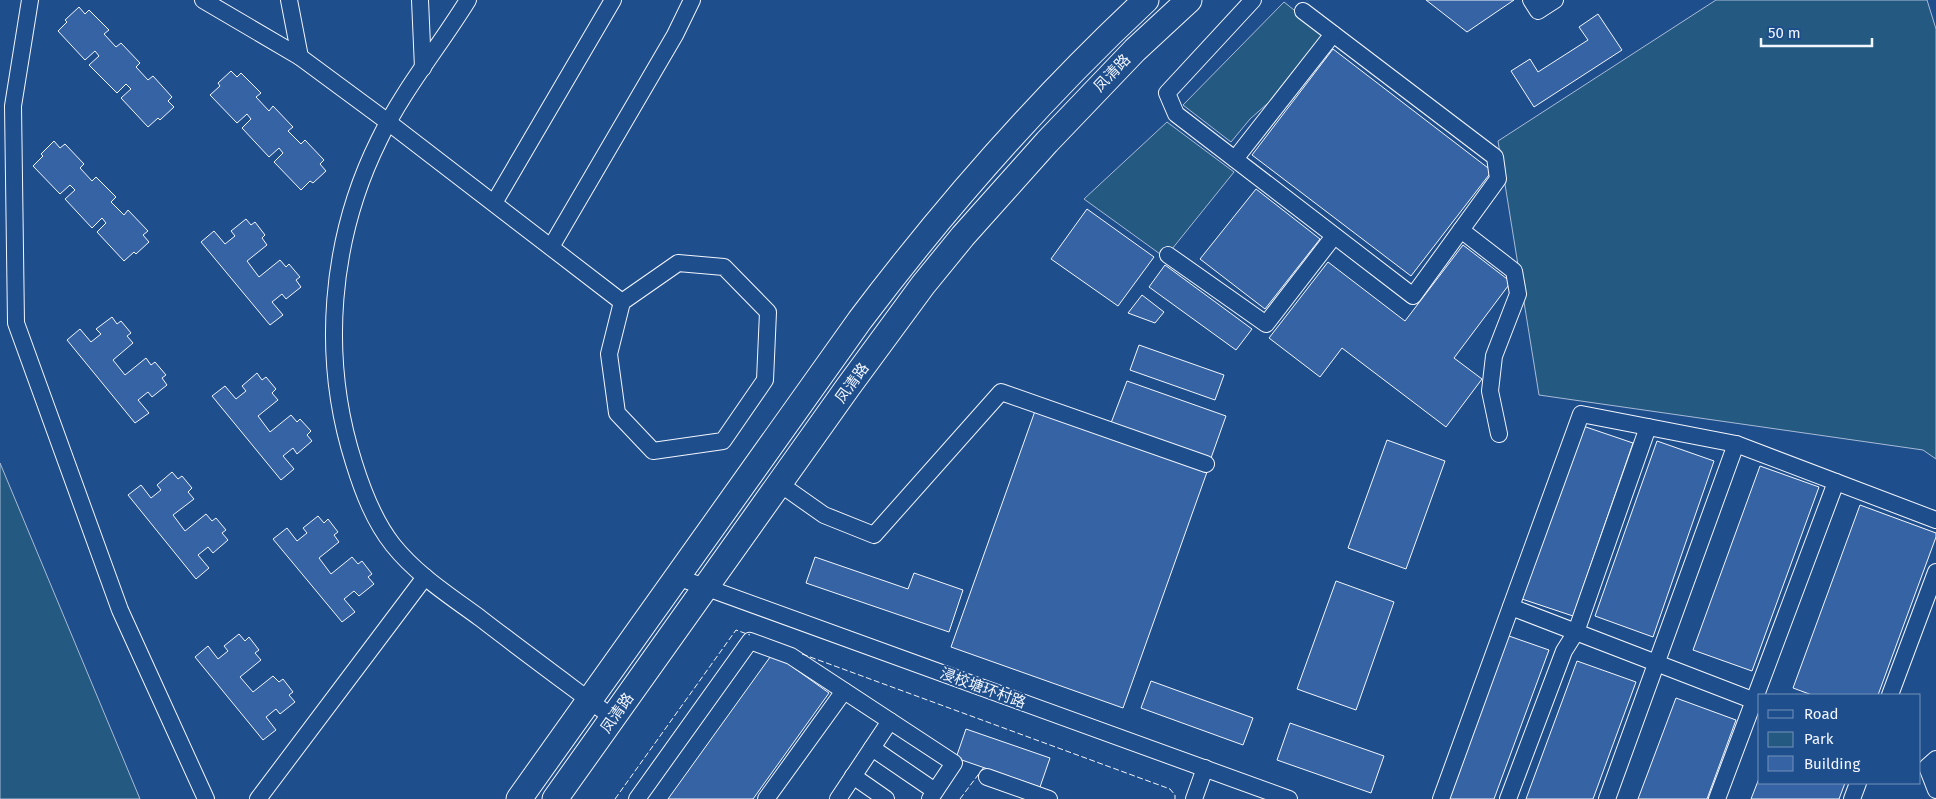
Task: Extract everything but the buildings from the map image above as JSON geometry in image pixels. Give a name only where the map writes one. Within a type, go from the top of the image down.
[{"type":"highway","name":"凤清路","points":[[519,799],[860,320],[904,262],[1024,123],[1107,37],[1146,0]]},
{"type":"highway","name":"凤清路","points":[[555,799],[885,336],[963,236],[1135,50],[1189,0]]},
{"type":"street","points":[[30,0],[13,106],[16,323],[120,610],[206,799]]},
{"type":"street","points":[[204,0],[300,57],[388,122],[622,302]]},
{"type":"street","points":[[289,0],[300,57]]},
{"type":"street","points":[[420,0],[423,68]]},
{"type":"street","points":[[468,0],[410,85],[388,122],[366,169],[346,229],[336,291],[334,355],[337,386],[349,448],[370,508],[394,546],[425,577],[613,718]]},
{"type":"street","points":[[494,204],[613,0]]},
{"type":"street","points":[[551,247],[676,35],[692,0]]},
{"type":"street","points":[[1252,0],[1167,92],[1176,114],[1413,296],[1498,179],[1494,157],[1303,11]]},
{"type":"street","points":[[1530,0],[1538,11],[1555,0]]},
{"type":"street","points":[[1235,159],[1333,34]]},
{"type":"street","points":[[1461,230],[1514,271],[1518,294],[1494,356],[1490,391],[1499,434]]},
{"type":"street","points":[[1168,255],[1266,324],[1334,236]]},
{"type":"street","points":[[678,263],[724,267],[768,312],[764,380],[723,441],[653,451],[617,413],[609,354],[622,302],[678,263]]},
{"type":"street","points":[[780,484],[824,515],[874,535],[1002,392],[1206,464]]},
{"type":"street","points":[[1441,799],[1581,414],[1736,444],[1936,520]]},
{"type":"street","points":[[1508,799],[1564,651],[1576,632],[1648,427]]},
{"type":"street","points":[[1607,799],[1736,444]]},
{"type":"street","points":[[1760,694],[1836,482]]},
{"type":"street","points":[[1890,694],[1936,572]]},
{"type":"street","points":[[258,799],[425,577]]},
{"type":"street","name":"浸校塘环村路","points":[[677,577],[1289,799]]},
{"type":"street","points":[[1511,606],[1757,701],[1717,799]]},
{"type":"street","points":[[637,799],[750,642],[790,656],[954,763],[932,795],[872,748]]},
{"type":"street","points":[[766,799],[844,690]]},
{"type":"street","points":[[838,799],[890,721]]},
{"type":"street","points":[[1927,763],[1936,790]]},
{"type":"street","points":[[1194,799],[1205,768]]},
{"type":"street","points":[[853,776],[886,799]]},
{"type":"street","points":[[987,776],[1049,799]]},
{"type":"street","points":[[1852,799],[1858,784]]},
{"type":"green space","points":[[1716,0],[1927,0],[1936,29],[1936,459],[1923,450],[1539,395],[1498,141]]},
{"type":"green space","points":[[1284,2],[1324,34],[1285,88],[1250,119],[1231,142],[1183,105]]},
{"type":"green space","points":[[1167,122],[1234,172],[1172,249],[1160,254],[1084,199]]},
{"type":"green space","points":[[0,463],[140,799],[0,799]]},
{"type":"fence","points":[[615,799],[736,630],[750,635]]},
{"type":"fence","points":[[802,654],[1170,789],[1175,795],[1175,799]]},
{"type":"fence","points":[[960,799],[984,767]]}]
